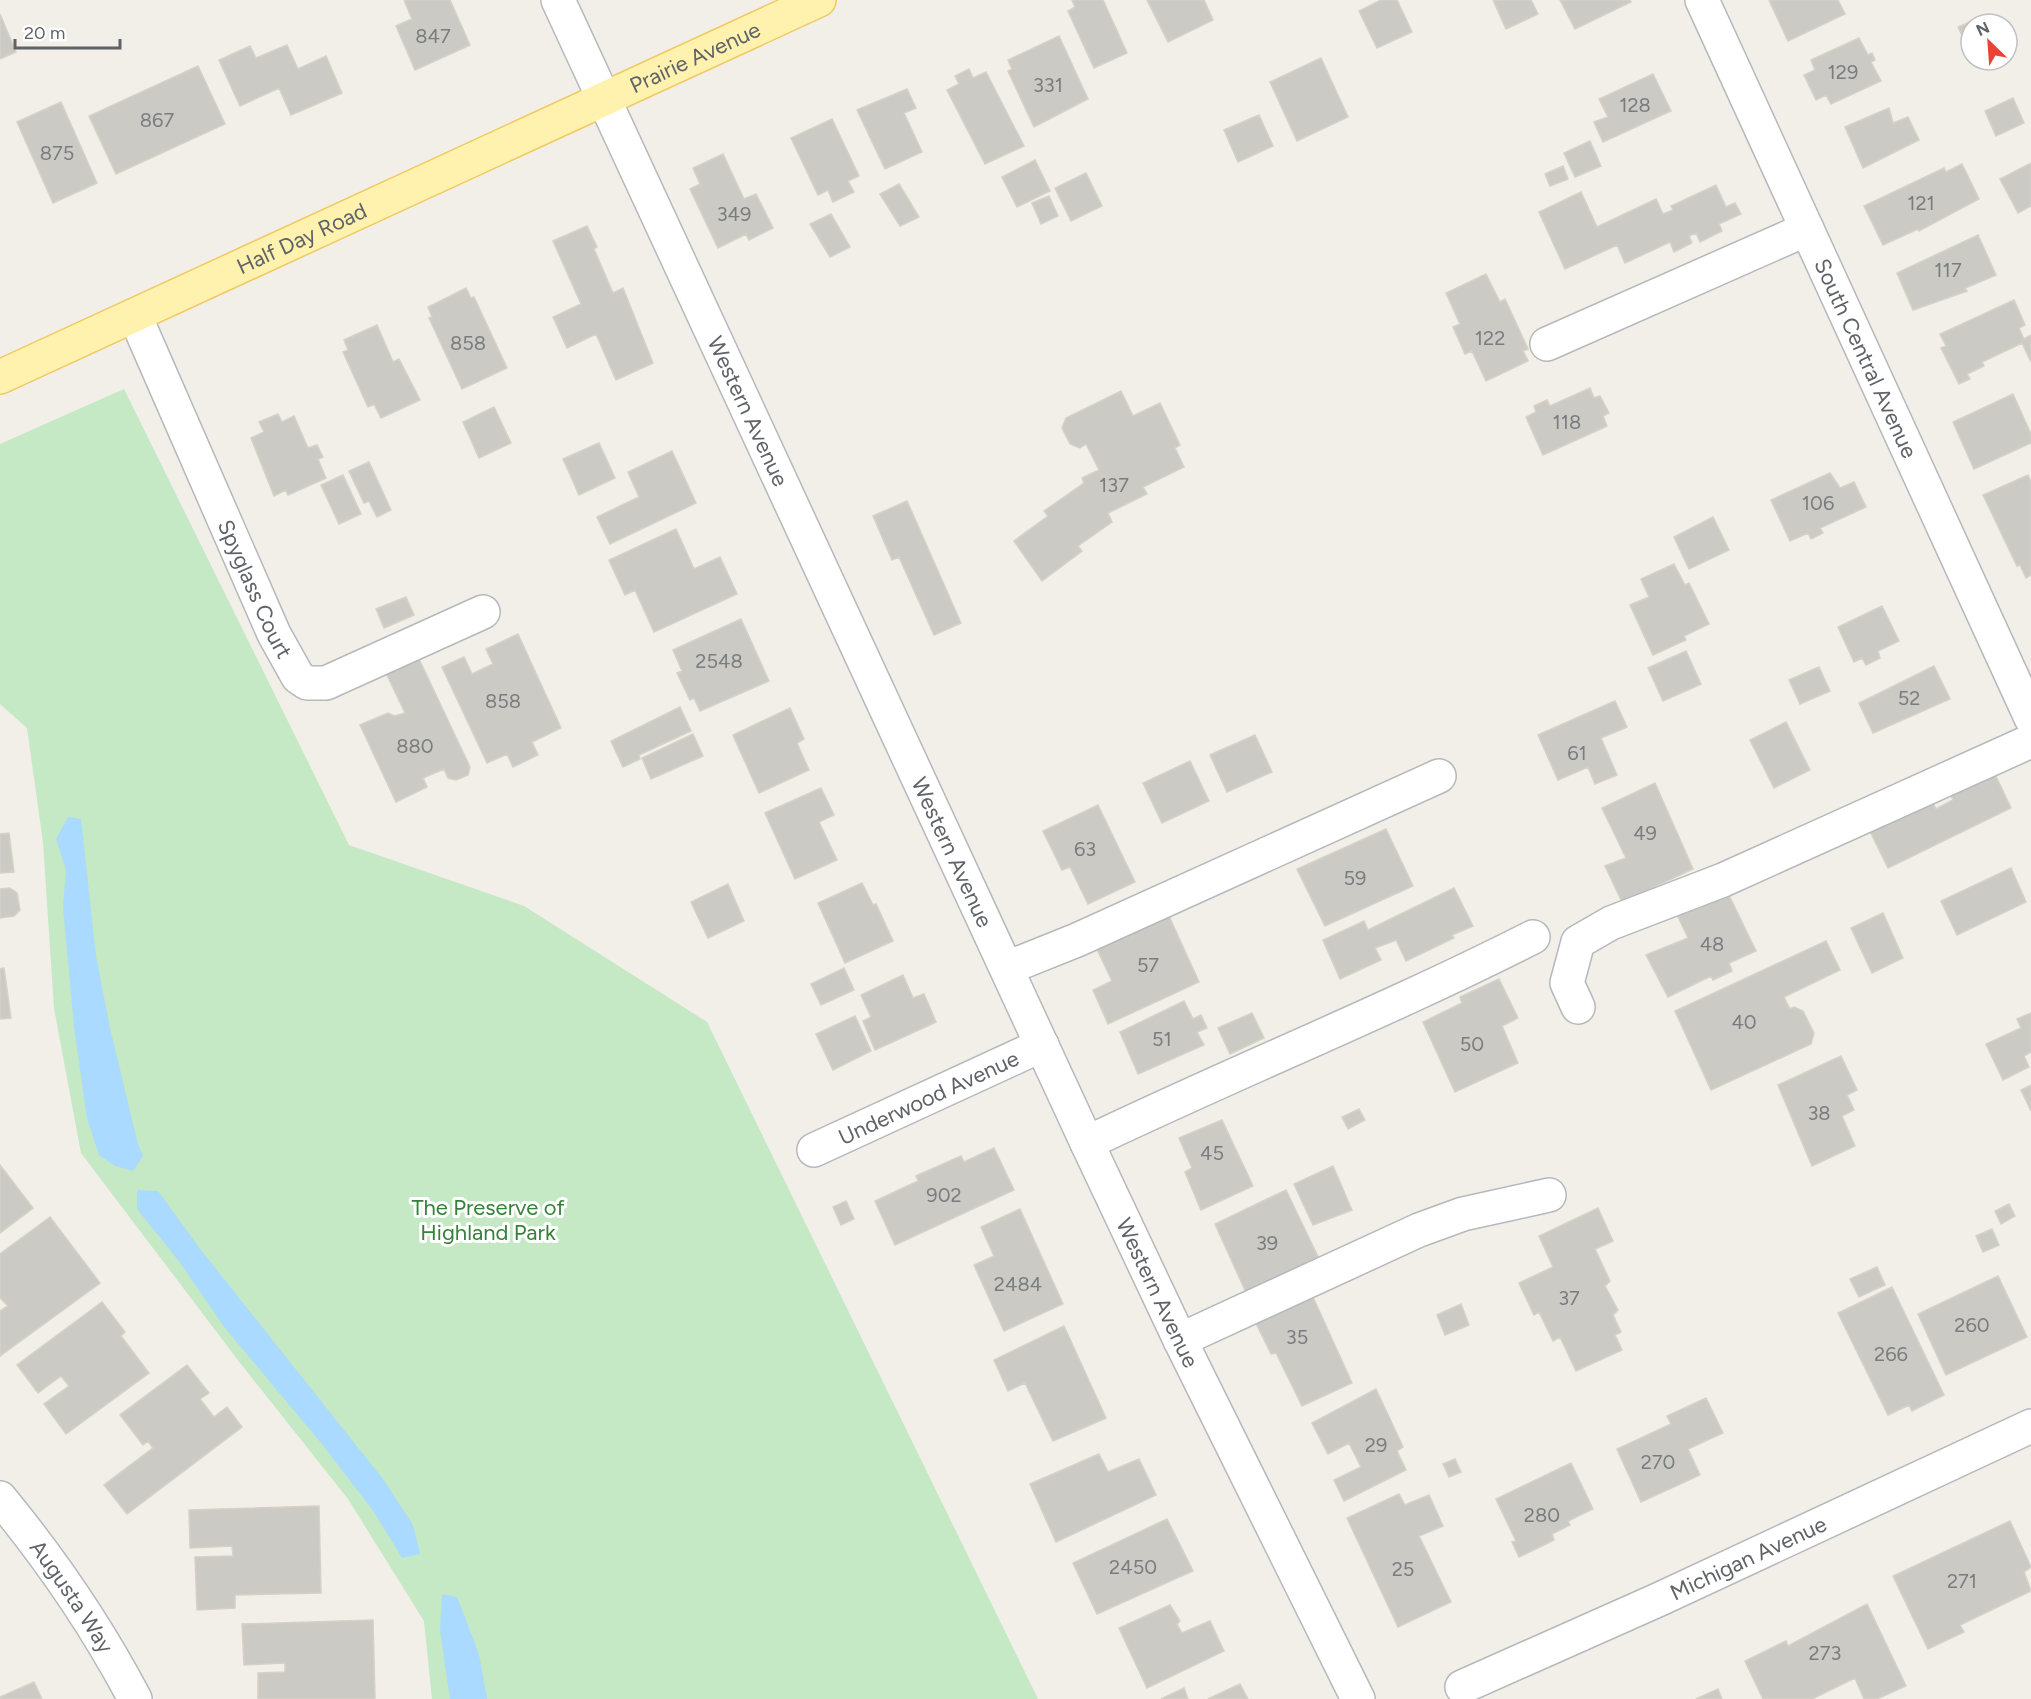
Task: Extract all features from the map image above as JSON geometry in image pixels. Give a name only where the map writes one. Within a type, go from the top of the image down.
[{"type":"main road","name":"Prairie Avenue","points":[[604,100],[819,0]]},
{"type":"main road","name":"Half Day Road","points":[[0,377],[604,100]]},
{"type":"street","name":"Western Avenue","points":[[558,0],[1087,1143],[1180,1340],[1358,1699]]},
{"type":"street","name":"South Central Avenue","points":[[1702,0],[1807,230],[2019,659],[2031,717]]},
{"type":"street","points":[[1547,344],[1807,230]]},
{"type":"street","name":"Spyglass Court","points":[[135,316],[274,634],[298,677],[307,683],[326,683],[483,612]]},
{"type":"street","points":[[1578,1007],[1567,983],[1578,942],[1611,923],[1724,880],[2031,741]]},
{"type":"street","points":[[1007,968],[1077,940],[1439,776]]},
{"type":"street","points":[[1087,1143],[1184,1096],[1439,985],[1533,937]]},
{"type":"street","name":"Underwood Avenue","points":[[814,1150],[1042,1045]]},
{"type":"street","points":[[1180,1340],[1419,1230],[1463,1214],[1549,1195]]},
{"type":"street","name":"Michigan Avenue","points":[[1462,1687],[1660,1599],[2031,1426]]},
{"type":"street","name":"Augusta Way","points":[[0,1498],[71,1590],[135,1699]]},
{"type":"green space","name":"The Preserve of Highland Park","points":[[124,389],[349,845],[524,906],[707,1022],[1038,1699],[432,1699],[424,1621],[348,1499],[237,1359],[81,1153],[54,1008],[43,842],[27,728],[0,704],[0,444]]},
{"type":"water","points":[[68,817],[81,819],[96,956],[110,1028],[138,1144],[143,1156],[133,1171],[115,1166],[99,1155],[87,1118],[74,1027],[63,907],[66,870],[56,839]]},
{"type":"water","points":[[137,1190],[158,1191],[201,1250],[383,1479],[413,1525],[420,1554],[402,1558],[374,1512],[322,1444],[225,1328],[178,1260],[137,1209]]},
{"type":"water","points":[[442,1594],[457,1597],[479,1654],[487,1699],[450,1699],[440,1631]]},
{"type":"building","points":[[404,0],[450,0],[470,45],[415,70],[396,26],[412,19]]},
{"type":"building","points":[[1072,0],[1103,0],[1127,53],[1094,68],[1068,11],[1075,7]]},
{"type":"building","points":[[1147,0],[1204,0],[1213,20],[1168,42]]},
{"type":"building","points":[[1381,0],[1397,0],[1412,32],[1377,48],[1359,11]]},
{"type":"building","points":[[1493,0],[1531,0],[1538,14],[1506,29]]},
{"type":"building","points":[[1560,0],[1630,0],[1631,2],[1575,29]]},
{"type":"building","points":[[1769,0],[1838,0],[1845,14],[1788,41]]},
{"type":"building","points":[[0,14],[16,52],[0,59]]},
{"type":"building","points":[[1059,36],[1088,99],[1034,127],[1008,71],[1012,69],[1008,60]]},
{"type":"building","points":[[1859,38],[1868,55],[1872,53],[1875,60],[1871,62],[1881,81],[1831,104],[1826,95],[1816,100],[1804,75],[1815,70],[1811,60]]},
{"type":"building","points":[[287,45],[298,69],[326,56],[342,93],[291,115],[279,88],[240,106],[219,60],[250,46],[256,58]]},
{"type":"building","points":[[1321,58],[1348,117],[1297,141],[1270,82]]},
{"type":"building","points":[[198,66],[225,124],[116,174],[89,116]]},
{"type":"building","points":[[969,69],[973,78],[986,72],[1024,146],[985,164],[947,90],[959,84],[955,76]]},
{"type":"building","points":[[1653,74],[1671,111],[1603,142],[1594,122],[1608,117],[1599,99]]},
{"type":"building","points":[[907,89],[916,108],[904,113],[922,152],[885,169],[857,110]]},
{"type":"building","points":[[2013,98],[2024,123],[1996,136],[1985,111]]},
{"type":"building","points":[[61,102],[97,183],[53,203],[17,122]]},
{"type":"building","points":[[1889,108],[1893,123],[1908,117],[1919,140],[1863,168],[1845,127]]},
{"type":"building","points":[[1259,115],[1273,146],[1238,162],[1224,130]]},
{"type":"building","points":[[832,119],[859,176],[848,181],[854,192],[833,202],[828,190],[818,195],[791,138]]},
{"type":"building","points":[[1590,141],[1601,166],[1575,177],[1564,153]]},
{"type":"building","points":[[723,154],[744,199],[756,194],[773,228],[749,240],[746,234],[718,248],[690,189],[700,184],[693,168]]},
{"type":"building","points":[[1035,160],[1050,191],[1017,207],[1002,177]]},
{"type":"building","points":[[2031,163],[2031,206],[2018,213],[2000,179]]},
{"type":"building","points":[[1962,164],[1979,199],[1919,231],[1918,229],[1883,245],[1864,206],[1944,168],[1946,172]]},
{"type":"building","points":[[1563,166],[1568,179],[1550,186],[1545,174]]},
{"type":"building","points":[[1086,173],[1102,206],[1071,221],[1055,188]]},
{"type":"building","points":[[899,184],[919,217],[900,226],[880,194]]},
{"type":"building","points":[[1716,185],[1726,207],[1735,203],[1741,214],[1719,224],[1722,231],[1700,242],[1696,233],[1689,236],[1692,243],[1674,252],[1670,242],[1625,263],[1617,245],[1565,269],[1539,212],[1581,192],[1597,227],[1656,199],[1663,214],[1673,210],[1671,206]]},
{"type":"building","points":[[1049,196],[1058,216],[1041,224],[1032,203]]},
{"type":"building","points":[[831,214],[850,247],[830,257],[810,224]]},
{"type":"building","points":[[587,226],[613,293],[623,288],[653,363],[616,380],[596,334],[567,348],[553,317],[581,304],[553,241]]},
{"type":"building","points":[[1978,235],[1996,275],[1965,288],[1967,291],[1913,310],[1897,273]]},
{"type":"building","points":[[1486,274],[1500,302],[1505,299],[1528,349],[1523,351],[1528,361],[1486,381],[1472,351],[1465,354],[1453,327],[1460,324],[1446,293]]},
{"type":"building","points":[[466,288],[471,298],[474,297],[507,368],[462,389],[429,318],[432,317],[428,307]]},
{"type":"building","points":[[2014,300],[2025,325],[2019,328],[2024,339],[2031,335],[2031,362],[2022,343],[1982,362],[1984,366],[1967,374],[1970,379],[1959,384],[1941,348],[1946,346],[1940,334]]},
{"type":"building","points":[[377,325],[393,362],[399,359],[420,400],[381,418],[374,404],[368,407],[343,352],[348,350],[344,340]]},
{"type":"building","points":[[1590,388],[1594,398],[1600,396],[1609,413],[1603,416],[1607,426],[1543,455],[1526,417],[1536,412],[1534,406],[1547,400],[1550,406]]},
{"type":"building","points":[[1121,391],[1133,416],[1160,403],[1180,445],[1175,448],[1184,467],[1143,487],[1147,494],[1108,513],[1112,522],[1078,546],[1082,551],[1042,581],[1014,541],[1048,516],[1044,511],[1084,483],[1082,478],[1099,470],[1086,444],[1080,448],[1070,444],[1062,428],[1066,418]]},
{"type":"building","points":[[2013,394],[2031,434],[2031,443],[1974,469],[1953,422]]},
{"type":"building","points":[[494,407],[511,443],[479,458],[463,422]]},
{"type":"building","points":[[278,414],[282,422],[294,416],[308,448],[317,445],[323,457],[318,459],[326,478],[288,495],[286,490],[274,496],[251,438],[264,432],[259,422]]},
{"type":"building","points":[[599,443],[615,478],[579,495],[563,459]]},
{"type":"building","points":[[672,451],[696,503],[610,544],[597,517],[639,497],[628,472]]},
{"type":"building","points":[[369,462],[391,510],[377,517],[369,501],[364,503],[349,471]]},
{"type":"building","points":[[1830,473],[1840,488],[1854,482],[1866,507],[1820,528],[1823,533],[1811,539],[1808,533],[1790,541],[1771,500]]},
{"type":"building","points":[[343,475],[361,514],[339,524],[321,485]]},
{"type":"building","points":[[2028,475],[2031,482],[2031,575],[2026,578],[2020,565],[2017,566],[1983,495]]},
{"type":"building","points":[[907,501],[961,623],[934,635],[899,557],[892,560],[873,516]]},
{"type":"building","points":[[1713,517],[1729,550],[1689,569],[1674,537]]},
{"type":"building","points":[[676,529],[694,569],[720,557],[737,594],[654,632],[635,590],[625,595],[609,560]]},
{"type":"building","points":[[1674,564],[1685,585],[1689,583],[1709,624],[1684,636],[1686,640],[1653,655],[1630,605],[1649,597],[1641,579]]},
{"type":"building","points":[[406,597],[414,615],[384,628],[376,609]]},
{"type":"building","points":[[1882,606],[1899,641],[1878,651],[1880,658],[1866,665],[1862,658],[1854,662],[1838,627]]},
{"type":"building","points":[[741,619],[769,681],[700,711],[694,698],[690,700],[677,673],[682,671],[673,650]]},
{"type":"building","points":[[518,634],[561,728],[532,742],[538,755],[513,767],[507,754],[487,763],[442,667],[464,657],[472,674],[493,664],[486,649]]},
{"type":"building","points":[[1686,651],[1701,684],[1663,701],[1648,668]]},
{"type":"building","points":[[419,659],[470,767],[468,775],[456,780],[448,778],[444,769],[423,778],[427,787],[396,802],[360,725],[388,713],[395,716],[405,713],[386,673]]},
{"type":"building","points":[[1934,666],[1950,699],[1873,733],[1859,703]]},
{"type":"building","points":[[1819,667],[1830,691],[1800,704],[1789,680]]},
{"type":"building","points":[[1615,701],[1627,727],[1601,738],[1617,775],[1595,784],[1588,767],[1558,780],[1538,735]]},
{"type":"building","points":[[680,707],[691,731],[639,755],[640,759],[623,767],[611,741]]},
{"type":"building","points":[[790,708],[804,739],[797,743],[809,770],[759,793],[733,735]]},
{"type":"building","points":[[1786,722],[1810,770],[1774,788],[1750,740]]},
{"type":"building","points":[[693,734],[703,756],[651,779],[642,758]]},
{"type":"building","points":[[1255,735],[1272,772],[1227,792],[1210,755]]},
{"type":"building","points":[[1190,761],[1209,801],[1162,823],[1143,783]]},
{"type":"building","points":[[1993,770],[2011,808],[1888,868],[1869,829],[1931,799],[1936,809],[1953,800],[1949,791]]},
{"type":"building","points":[[1655,783],[1693,869],[1622,902],[1605,866],[1626,858],[1602,808]]},
{"type":"building","points":[[821,788],[834,815],[819,822],[837,860],[795,879],[765,813]]},
{"type":"building","points":[[1098,805],[1135,882],[1088,904],[1070,867],[1062,870],[1043,831]]},
{"type":"building","points":[[1386,829],[1413,886],[1325,926],[1297,869]]},
{"type":"building","points":[[9,833],[14,872],[0,873],[0,834]]},
{"type":"building","points":[[2011,868],[2026,902],[1957,935],[1941,901]]},
{"type":"building","points":[[862,883],[873,905],[876,904],[893,941],[845,963],[818,903]]},
{"type":"building","points":[[728,884],[744,921],[708,938],[691,902]]},
{"type":"building","points":[[1724,885],[1756,951],[1729,963],[1732,971],[1713,980],[1711,976],[1668,997],[1646,955],[1688,938],[1674,908]]},
{"type":"building","points":[[10,888],[17,893],[20,910],[14,916],[0,918],[0,889]]},
{"type":"building","points":[[1454,888],[1473,926],[1452,935],[1454,938],[1406,961],[1396,940],[1375,948],[1381,960],[1340,979],[1323,940],[1364,921],[1368,930]]},
{"type":"building","points":[[1883,913],[1903,958],[1872,973],[1851,928]]},
{"type":"building","points":[[1169,916],[1199,982],[1108,1024],[1093,990],[1112,981],[1097,949]]},
{"type":"building","points":[[1826,941],[1840,970],[1784,997],[1790,1009],[1794,1007],[1803,1011],[1814,1033],[1811,1044],[1711,1090],[1675,1011]]},
{"type":"building","points":[[4,968],[11,1018],[0,1019],[0,969]]},
{"type":"building","points":[[844,968],[854,990],[821,1005],[811,984]]},
{"type":"building","points":[[903,975],[913,998],[924,994],[936,1022],[875,1050],[863,1021],[871,1017],[861,995]]},
{"type":"building","points":[[1499,979],[1518,1018],[1502,1026],[1518,1063],[1455,1092],[1423,1022],[1462,1003],[1460,997]]},
{"type":"building","points":[[1184,1001],[1193,1019],[1201,1015],[1207,1028],[1197,1032],[1204,1045],[1138,1074],[1120,1032]]},
{"type":"building","points":[[1252,1013],[1264,1038],[1230,1054],[1218,1028]]},
{"type":"building","points":[[2031,1013],[2031,1052],[2024,1056],[2029,1067],[2003,1080],[1986,1044],[2021,1028],[2017,1019]]},
{"type":"building","points":[[855,1016],[871,1051],[833,1070],[816,1034]]},
{"type":"building","points":[[1841,1056],[1857,1090],[1847,1095],[1854,1110],[1842,1116],[1855,1146],[1812,1166],[1778,1085]]},
{"type":"building","points":[[2031,1085],[2031,1111],[2021,1090]]},
{"type":"building","points":[[1359,1109],[1365,1120],[1348,1129],[1342,1117]]},
{"type":"building","points":[[1222,1120],[1253,1186],[1201,1210],[1185,1172],[1192,1168],[1179,1138]]},
{"type":"building","points":[[994,1148],[1014,1190],[895,1245],[875,1201],[918,1181],[916,1176],[961,1156],[964,1162]]},
{"type":"building","points":[[0,1165],[33,1208],[0,1233]]},
{"type":"building","points":[[1333,1166],[1352,1210],[1313,1225],[1294,1184]]},
{"type":"building","points":[[1286,1190],[1320,1261],[1249,1299],[1215,1224]]},
{"type":"building","points":[[846,1201],[854,1219],[841,1225],[833,1207]]},
{"type":"building","points":[[2009,1204],[2015,1216],[2001,1224],[1995,1211]]},
{"type":"building","points":[[1598,1208],[1613,1241],[1595,1249],[1610,1281],[1605,1286],[1618,1310],[1613,1315],[1621,1332],[1615,1335],[1622,1350],[1576,1371],[1560,1337],[1553,1341],[1539,1312],[1534,1315],[1519,1283],[1553,1267],[1539,1236]]},
{"type":"building","points":[[1020,1209],[1063,1304],[1004,1331],[974,1265],[994,1256],[981,1227]]},
{"type":"building","points":[[50,1217],[100,1283],[0,1356],[0,1311],[8,1306],[0,1298],[0,1254]]},
{"type":"building","points":[[1992,1229],[1999,1245],[1983,1252],[1976,1236]]},
{"type":"building","points":[[1877,1267],[1885,1285],[1859,1297],[1850,1279]]},
{"type":"building","points":[[1998,1276],[2027,1337],[1946,1375],[1918,1314]]},
{"type":"building","points":[[1892,1287],[1944,1395],[1912,1411],[1909,1405],[1888,1415],[1838,1313]]},
{"type":"building","points":[[1312,1295],[1352,1383],[1302,1406],[1276,1353],[1271,1354],[1255,1321]]},
{"type":"building","points":[[102,1302],[125,1332],[121,1336],[149,1373],[66,1434],[44,1404],[69,1386],[61,1376],[38,1393],[17,1365]]},
{"type":"building","points":[[1461,1304],[1469,1325],[1445,1335],[1437,1315]]},
{"type":"building","points":[[1064,1326],[1106,1418],[1053,1441],[1025,1383],[1008,1391],[994,1360]]},
{"type":"building","points":[[187,1365],[209,1393],[200,1399],[214,1417],[227,1407],[242,1427],[127,1514],[104,1485],[153,1448],[148,1441],[143,1445],[120,1415]]},
{"type":"building","points":[[1376,1389],[1403,1447],[1397,1451],[1406,1470],[1344,1501],[1334,1480],[1361,1467],[1349,1443],[1328,1454],[1312,1423]]},
{"type":"building","points":[[1706,1398],[1723,1433],[1688,1449],[1700,1475],[1641,1502],[1617,1449],[1671,1424],[1667,1416]]},
{"type":"building","points":[[1099,1454],[1108,1472],[1139,1459],[1156,1495],[1056,1542],[1030,1484]]},
{"type":"building","points":[[1455,1459],[1461,1472],[1449,1477],[1443,1464]]},
{"type":"building","points":[[1571,1463],[1593,1509],[1568,1521],[1570,1525],[1552,1534],[1554,1540],[1519,1557],[1512,1542],[1516,1541],[1496,1499]]},
{"type":"building","points":[[1399,1494],[1405,1505],[1429,1495],[1443,1526],[1419,1536],[1451,1602],[1398,1627],[1347,1518]]},
{"type":"building","points":[[319,1506],[321,1593],[235,1595],[235,1608],[197,1610],[195,1557],[233,1556],[232,1546],[190,1548],[189,1510]]},
{"type":"building","points":[[1167,1519],[1193,1571],[1097,1614],[1073,1563]]},
{"type":"building","points":[[2010,1521],[2031,1567],[2024,1572],[2031,1591],[1960,1625],[1964,1632],[1928,1649],[1893,1576]]},
{"type":"building","points":[[1867,1604],[1906,1686],[1877,1699],[1864,1699],[1855,1678],[1812,1699],[1763,1699],[1745,1661],[1786,1641],[1788,1646]]},
{"type":"building","points":[[1170,1605],[1180,1621],[1177,1624],[1182,1633],[1210,1621],[1224,1651],[1147,1688],[1119,1628]]},
{"type":"building","points":[[373,1620],[375,1699],[258,1699],[258,1673],[285,1672],[285,1663],[244,1665],[242,1624]]},
{"type":"building","points":[[34,1682],[42,1699],[1,1699],[0,1697]]},
{"type":"building","points":[[1240,1684],[1248,1699],[1208,1699]]},
{"type":"building","points":[[1184,1688],[1188,1699],[1161,1699]]},
{"type":"building","points":[[1718,1689],[1722,1699],[1696,1699]]}]
